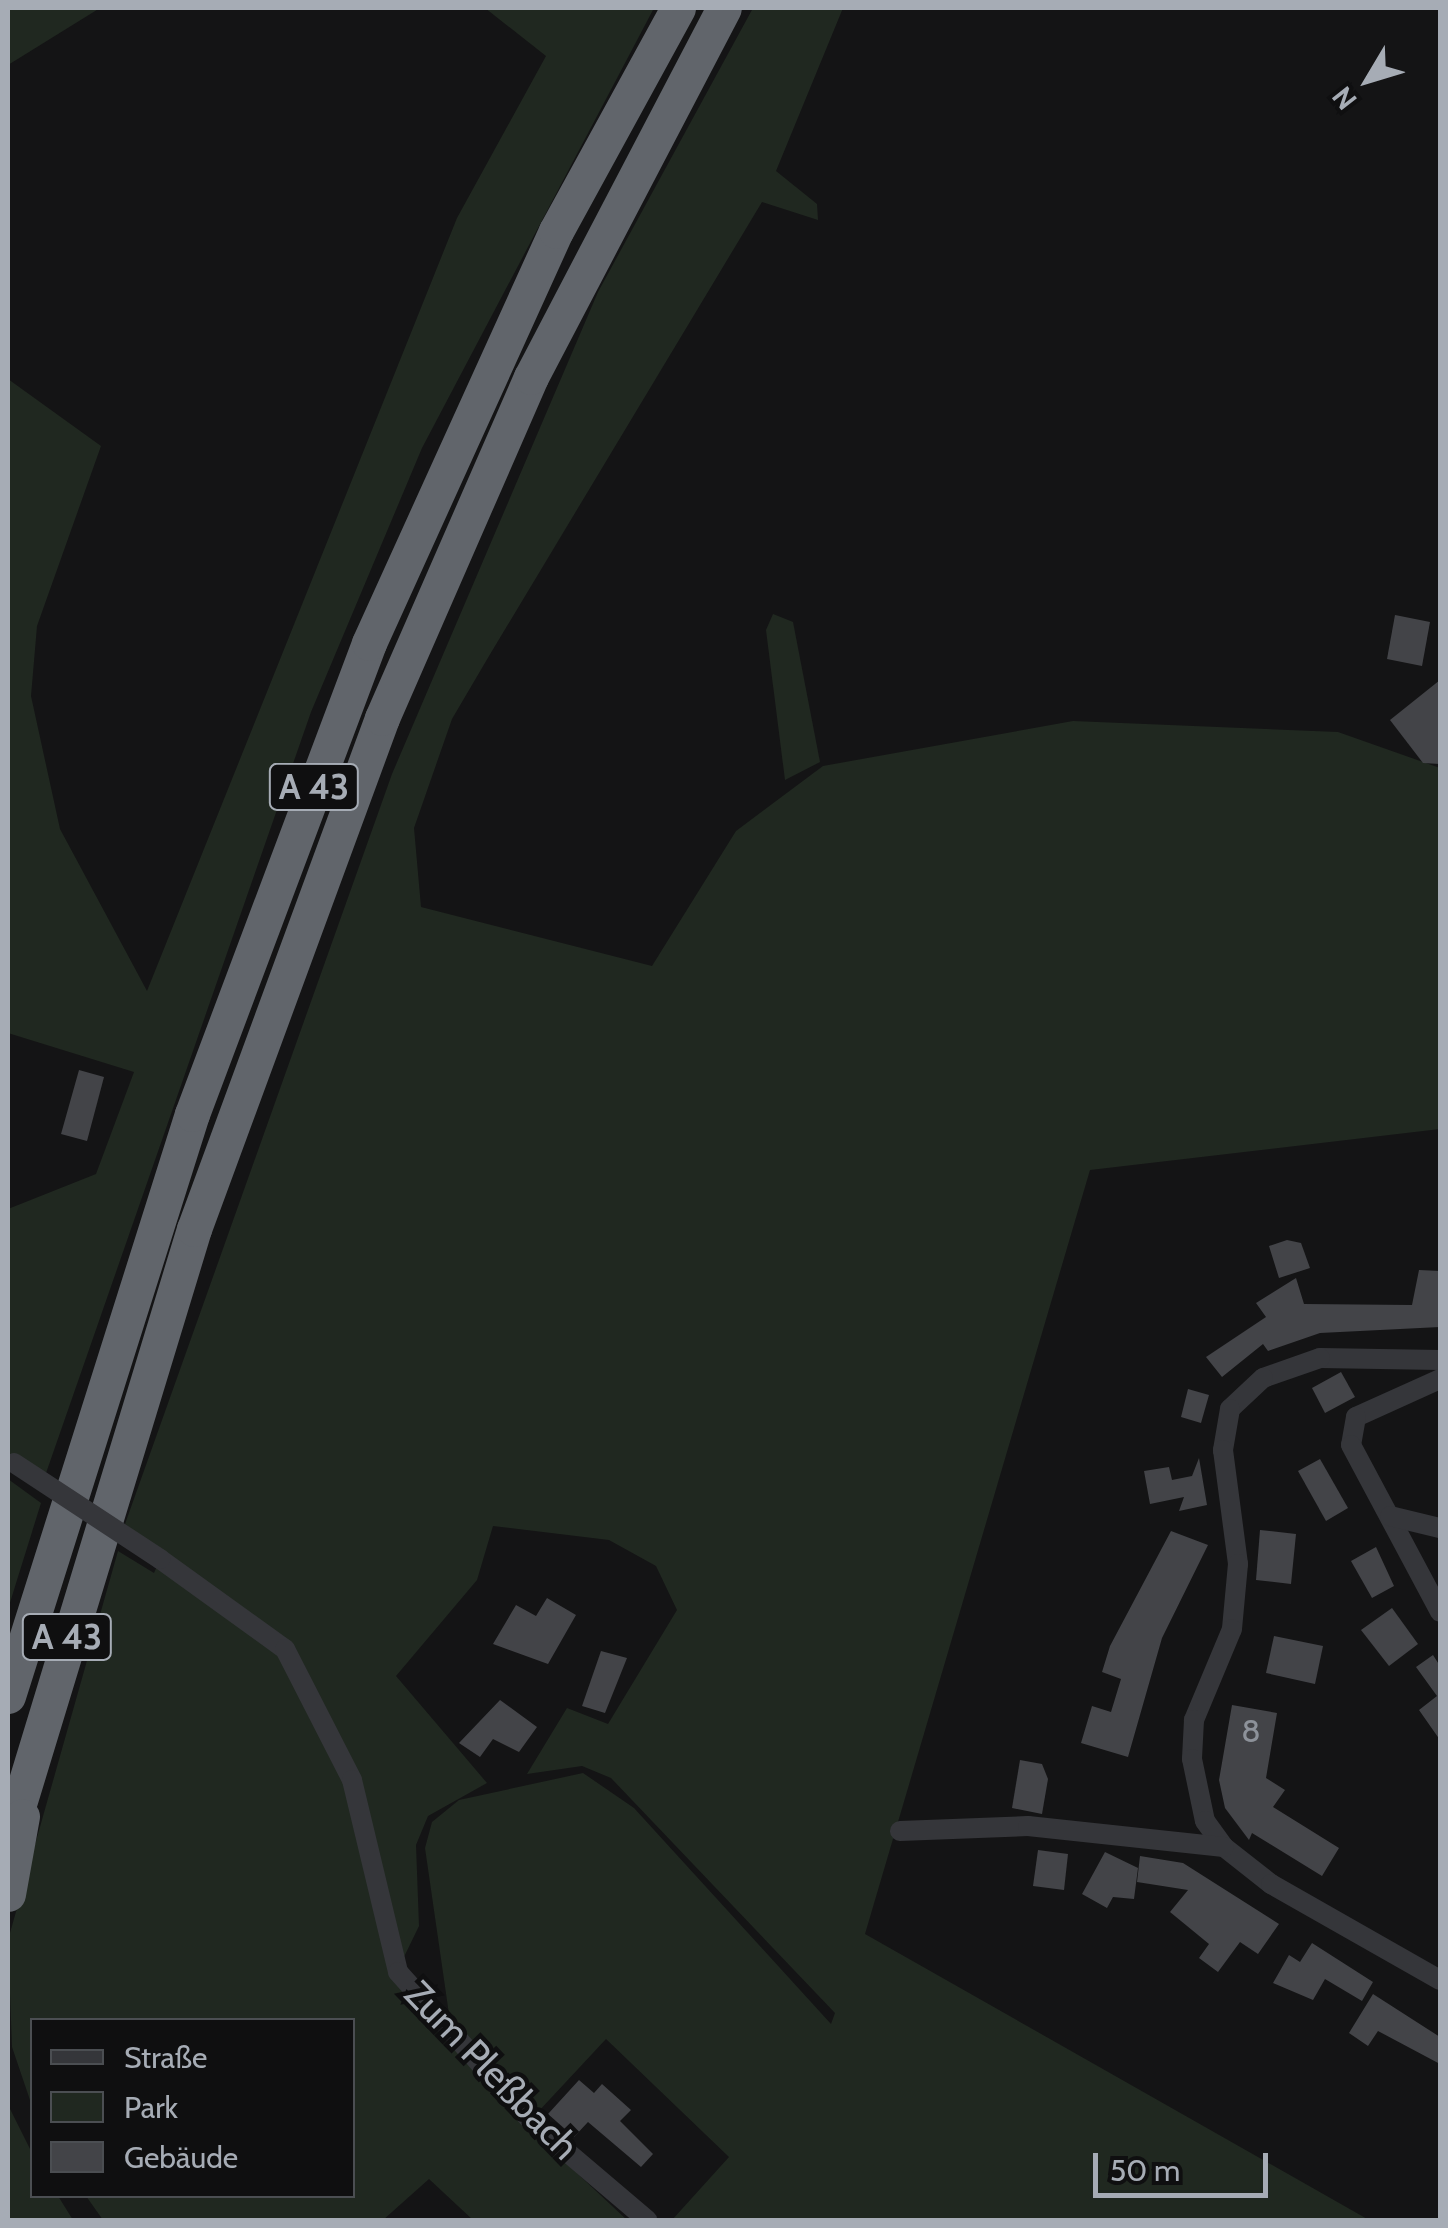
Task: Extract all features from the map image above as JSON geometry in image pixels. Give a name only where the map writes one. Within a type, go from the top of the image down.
[{"type":"highway","name":"A 43","points":[[8,1696],[180,1149],[369,643],[556,231],[678,8]]},
{"type":"highway","name":"A 43","points":[[8,1840],[37,1733],[194,1230],[382,718],[531,377],[724,8]]},
{"type":"highway","points":[[8,1894],[37,1733]]},
{"type":"street","points":[[1440,1360],[1320,1358],[1263,1378],[1230,1408],[1223,1450],[1236,1517],[1232,1629],[1194,1720],[1192,1759],[1204,1821],[1224,1847],[1271,1884],[1440,1980]]},
{"type":"street","points":[[1440,1380],[1356,1417],[1351,1445],[1440,1612]]},
{"type":"street","name":"Zum Pleßbach","points":[[11,1461],[160,1559],[285,1649],[352,1780],[398,1972],[532,2123],[648,2220]]},
{"type":"street","points":[[1390,1516],[1440,1528]]},
{"type":"street","points":[[900,1832],[1028,1826],[1224,1847]]},
{"type":"green space","points":[[8,8],[100,8],[8,65]]},
{"type":"green space","points":[[485,8],[654,8],[422,448],[311,712],[45,1476],[8,1454],[8,1209],[96,1174],[134,1072],[8,1033],[8,379],[101,446],[37,626],[31,696],[60,829],[147,991],[457,218],[546,56]]},
{"type":"green space","points":[[753,8],[843,8],[776,171],[817,204],[818,220],[762,202],[452,719],[414,828],[421,907],[652,966],[736,831],[823,766],[1073,721],[1338,732],[1440,768],[1440,1129],[1090,1170],[865,1934],[1369,2220],[672,2220],[729,2157],[606,2039],[537,2113],[450,2021],[425,1848],[432,1822],[459,1800],[583,1773],[634,1808],[831,2024],[835,2013],[611,1778],[582,1766],[527,1774],[567,1708],[608,1724],[677,1610],[656,1566],[609,1540],[493,1526],[477,1580],[396,1676],[487,1783],[428,1816],[416,1845],[419,1926],[403,1959],[356,1778],[289,1647],[125,1524],[392,774],[598,292]]},
{"type":"green space","points":[[773,614],[793,622],[820,762],[785,780],[766,630]]},
{"type":"green space","points":[[8,1479],[41,1503],[8,1609]]},
{"type":"green space","points":[[118,1551],[154,1573],[160,1559],[283,1651],[348,1781],[395,1976],[499,2100],[627,2220],[473,2220],[429,2179],[383,2220],[103,2220],[87,2198],[355,2198],[355,2018],[30,2018],[30,2100],[12,2047],[8,1940]]},
{"type":"green space","points":[[8,2105],[30,2149],[30,2198],[59,2198],[73,2220],[8,2220]]},
{"type":"building","points":[[1395,615],[1430,622],[1422,666],[1387,659]]},
{"type":"building","points":[[1440,680],[1440,764],[1423,763],[1390,720]]},
{"type":"building","points":[[79,1070],[104,1077],[87,1141],[61,1134]]},
{"type":"building","points":[[1287,1240],[1301,1243],[1310,1268],[1279,1278],[1269,1246]]},
{"type":"building","points":[[1419,1270],[1440,1271],[1440,1327],[1320,1333],[1268,1351],[1263,1344],[1222,1377],[1206,1357],[1266,1317],[1256,1303],[1296,1278],[1304,1304],[1412,1305]]},
{"type":"building","points":[[1341,1372],[1355,1397],[1325,1413],[1312,1388]]},
{"type":"building","points":[[1188,1389],[1209,1395],[1201,1423],[1181,1417]]},
{"type":"building","points":[[1199,1458],[1207,1505],[1179,1511],[1184,1497],[1150,1504],[1144,1471],[1169,1467],[1172,1480],[1192,1476]]},
{"type":"building","points":[[1320,1459],[1348,1508],[1326,1521],[1298,1471]]},
{"type":"building","points":[[1260,1530],[1296,1534],[1291,1584],[1256,1580]]},
{"type":"building","points":[[1171,1531],[1208,1545],[1162,1638],[1128,1757],[1081,1743],[1092,1706],[1111,1712],[1121,1679],[1102,1672],[1110,1646]]},
{"type":"building","points":[[1376,1547],[1394,1586],[1372,1598],[1351,1561]]},
{"type":"building","points":[[547,1598],[576,1615],[548,1664],[493,1644],[516,1605],[536,1616]]},
{"type":"building","points":[[1392,1608],[1418,1644],[1389,1666],[1361,1630]]},
{"type":"building","points":[[1274,1636],[1323,1646],[1315,1684],[1266,1673]]},
{"type":"building","points":[[601,1651],[627,1658],[605,1713],[582,1706]]},
{"type":"building","points":[[1433,1655],[1440,1666],[1440,1740],[1419,1710],[1437,1696],[1416,1667]]},
{"type":"building","points":[[500,1700],[537,1727],[519,1752],[493,1739],[480,1757],[459,1743]]},
{"type":"building","points":[[1232,1705],[1277,1713],[1266,1778],[1285,1790],[1273,1807],[1339,1848],[1322,1876],[1252,1833],[1249,1840],[1225,1808],[1219,1780]]},
{"type":"building","points":[[1020,1760],[1042,1764],[1048,1779],[1042,1814],[1012,1808]]},
{"type":"building","points":[[1038,1850],[1068,1854],[1064,1890],[1033,1886]]},
{"type":"building","points":[[1105,1852],[1138,1868],[1134,1899],[1113,1897],[1107,1908],[1082,1894]]},
{"type":"building","points":[[1140,1856],[1183,1863],[1279,1924],[1258,1954],[1240,1942],[1218,1972],[1199,1958],[1209,1944],[1170,1912],[1188,1890],[1137,1882]]},
{"type":"building","points":[[1312,1943],[1373,1982],[1362,2001],[1325,1979],[1313,2000],[1273,1983],[1289,1955],[1300,1962]]},
{"type":"building","points":[[1373,1994],[1440,2037],[1440,2064],[1378,2031],[1368,2046],[1349,2033]]},
{"type":"building","points":[[579,2080],[594,2093],[602,2084],[631,2110],[620,2121],[653,2154],[641,2167],[588,2122],[574,2137],[548,2114]]}]
